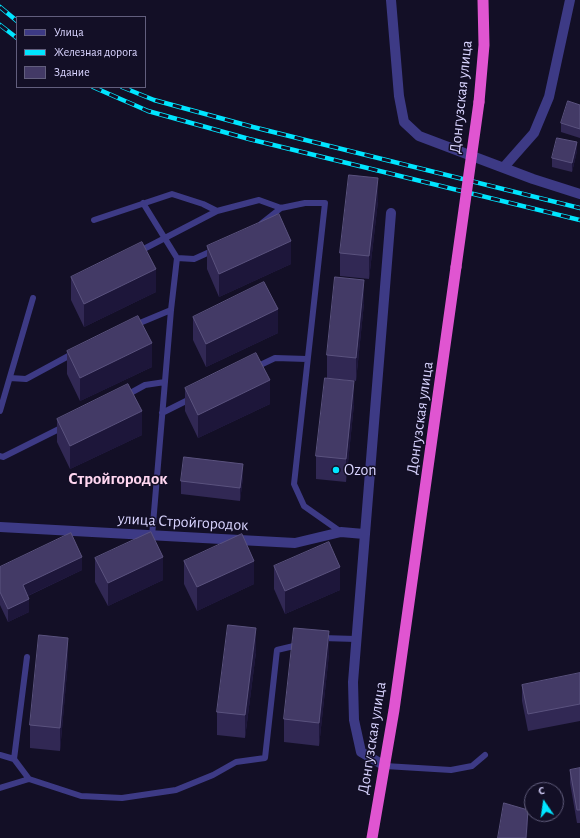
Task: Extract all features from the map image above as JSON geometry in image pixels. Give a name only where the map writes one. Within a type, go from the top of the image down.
[{"type":"highway","name":"Донгузская улица","points":[[372,838],[385,766],[419,541],[479,102],[484,45],[483,0]]},
{"type":"street","points":[[391,0],[399,96],[404,122],[419,136],[580,194]]},
{"type":"street","points":[[504,167],[534,133],[549,97],[570,0]]},
{"type":"street","points":[[385,766],[361,752],[354,720],[353,682],[391,213]]},
{"type":"street","name":"улица Стройгородок","points":[[0,527],[295,543],[341,532],[364,534]]},
{"type":"lane","points":[[94,220],[172,194],[203,204],[217,211]]},
{"type":"lane","points":[[131,256],[217,211],[259,200],[281,208]]},
{"type":"lane","points":[[143,203],[177,258],[171,310],[152,536]]},
{"type":"lane","points":[[257,227],[281,208],[305,203],[325,203],[294,484],[304,506],[341,532]]},
{"type":"lane","points":[[177,258],[194,259],[223,245]]},
{"type":"lane","points":[[0,410],[33,298]]},
{"type":"lane","points":[[129,328],[171,310]]},
{"type":"lane","points":[[10,378],[26,379],[80,350]]},
{"type":"lane","points":[[246,372],[275,358],[307,359]]},
{"type":"lane","points":[[117,400],[145,385],[165,382]]},
{"type":"lane","points":[[162,413],[197,396]]},
{"type":"lane","points":[[0,456],[3,457],[67,424]]},
{"type":"lane","points":[[312,641],[326,637],[356,639]]},
{"type":"lane","points":[[0,755],[14,759],[29,779],[81,796],[122,798],[176,790],[213,776],[236,762],[265,758],[278,650],[305,643]]},
{"type":"lane","points":[[14,759],[27,657]]},
{"type":"lane","points":[[385,766],[451,770],[472,766],[485,755]]},
{"type":"lane","points":[[0,788],[29,779]]},
{"type":"building","points":[[568,101],[580,105],[580,129],[561,123]]},
{"type":"building","points":[[557,138],[577,142],[572,163],[552,158]]},
{"type":"building","points":[[349,175],[378,178],[369,256],[340,253]]},
{"type":"building","points":[[279,214],[291,241],[219,274],[207,246]]},
{"type":"building","points":[[142,242],[156,269],[84,304],[71,277]]},
{"type":"building","points":[[335,277],[364,280],[356,358],[327,355]]},
{"type":"building","points":[[264,282],[278,309],[206,344],[193,317]]},
{"type":"building","points":[[138,316],[152,343],[80,378],[67,351]]},
{"type":"building","points":[[256,353],[270,380],[198,415],[185,388]]},
{"type":"building","points":[[325,378],[354,381],[346,459],[316,456]]},
{"type":"building","points":[[128,384],[142,411],[70,446],[57,419]]},
{"type":"building","points":[[184,457],[243,464],[240,488],[181,481]]},
{"type":"building","points":[[151,532],[163,557],[108,583],[95,558]]},
{"type":"building","points":[[71,533],[82,557],[23,585],[29,599],[8,609],[0,592],[0,567]]},
{"type":"building","points":[[242,534],[254,561],[197,587],[184,561]]},
{"type":"building","points":[[329,542],[340,567],[285,591],[274,566]]},
{"type":"building","points":[[228,625],[256,628],[245,715],[217,712]]},
{"type":"building","points":[[294,628],[329,631],[319,723],[284,719]]},
{"type":"building","points":[[39,635],[68,638],[60,728],[30,725]]},
{"type":"building","points":[[580,673],[580,704],[528,714],[522,685]]},
{"type":"building","points":[[580,768],[580,810],[577,810],[570,770]]},
{"type":"building","points":[[504,803],[524,809],[524,822],[527,822],[526,838],[498,838]]},
{"type":"railway","points":[[0,7],[16,20]]},
{"type":"railway","points":[[0,25],[16,37]]},
{"type":"railway","points":[[95,88],[148,111],[249,139],[580,220]]},
{"type":"railway","points":[[124,88],[154,100],[253,127],[580,208]]},
{"type":"place","name":"Ozon","points":[[336,470]]},
{"type":"district","name":"Стройгородок","points":[[118,479]]}]
